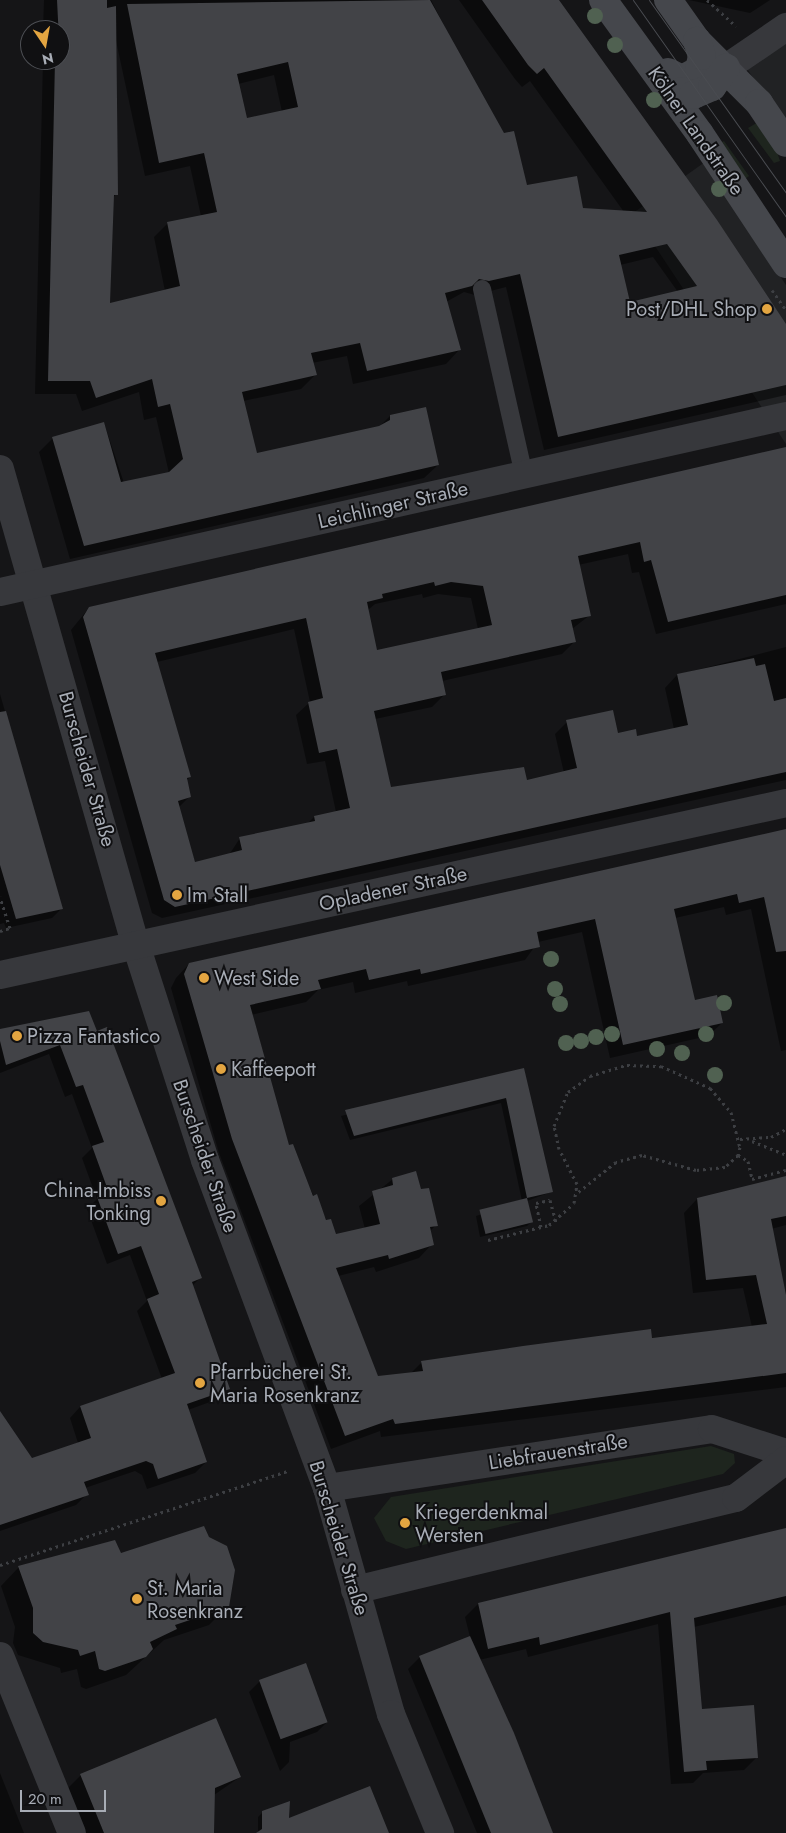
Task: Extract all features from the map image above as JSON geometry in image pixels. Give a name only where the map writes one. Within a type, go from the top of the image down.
[{"type":"main road","name":"Kölner Landstraße","points":[[603,0],[657,65],[786,264]]},
{"type":"main road","points":[[668,0],[697,41],[759,103],[786,143]]},
{"type":"main road","points":[[657,65],[682,78],[699,70],[702,56],[697,41]]},
{"type":"main road","points":[[657,65],[682,90],[694,95],[712,87],[726,68]]},
{"type":"street","points":[[726,68],[786,27]]},
{"type":"street","name":"Leichlinger Straße","points":[[0,592],[35,586],[786,416]]},
{"type":"street","name":"Burscheider Straße","points":[[0,468],[136,945],[205,1160],[322,1476],[391,1714],[440,1833]]},
{"type":"street","name":"Opladener Straße","points":[[0,975],[786,803]]},
{"type":"street","name":"Liebfrauenstraße","points":[[322,1476],[712,1429],[786,1453]]},
{"type":"street","points":[[356,1590],[736,1498],[786,1460]]},
{"type":"street","points":[[3,1673],[72,1833]]},
{"type":"lane","points":[[482,289],[524,476]]},
{"type":"path","points":[[707,0],[758,46]]},
{"type":"path","points":[[0,897],[10,928],[0,931]]},
{"type":"path","points":[[488,1240],[556,1222],[569,1210],[577,1193],[616,1162],[629,1157],[642,1155],[708,1172],[725,1167],[738,1155],[740,1139],[728,1107],[710,1088],[646,1063],[611,1069],[577,1084],[557,1111],[555,1138],[577,1193]]},
{"type":"path","points":[[752,1141],[786,1129]]},
{"type":"path","points":[[740,1139],[752,1141],[786,1155]]},
{"type":"path","points":[[738,1155],[748,1161],[752,1179],[786,1170]]},
{"type":"path","points":[[541,1227],[536,1203],[550,1200],[556,1222]]},
{"type":"path","points":[[0,1565],[322,1476]]},
{"type":"shaded area","points":[[786,43],[786,124],[747,69]]},
{"type":"shaded area","points":[[760,121],[773,140],[780,161],[774,163],[748,128]]},
{"type":"shaded area","points":[[724,141],[749,176],[745,179],[714,146]]},
{"type":"shaded area","points":[[705,162],[786,285],[786,444],[633,213]]},
{"type":"shaded area","points":[[711,1446],[734,1454],[735,1463],[723,1474],[406,1549],[386,1541],[374,1518],[391,1497]]},
{"type":"building","points":[[57,0],[107,0],[107,8],[116,6],[118,195],[114,195],[110,303],[180,286],[167,222],[217,212],[204,153],[159,163],[127,4],[430,0],[504,133],[514,131],[527,185],[577,176],[583,208],[647,212],[544,68],[537,74],[528,65],[482,0],[559,0],[717,220],[786,324],[786,385],[558,437],[520,274],[489,281],[479,279],[472,286],[445,293],[461,350],[367,371],[360,343],[311,353],[317,375],[242,392],[257,453],[379,426],[390,420],[390,415],[426,407],[439,465],[84,546],[52,437],[104,422],[121,482],[169,472],[183,459],[170,404],[158,407],[152,379],[96,398],[90,381],[48,381],[55,70],[70,70],[70,20],[58,20]],"holes":[[[288,62],[298,107],[247,118],[237,74]],[[667,244],[697,286],[630,302],[619,255]]]},
{"type":"building","points":[[786,447],[786,595],[668,622],[651,560],[644,562],[640,542],[578,556],[591,616],[571,620],[576,642],[441,672],[446,695],[374,711],[391,787],[524,767],[527,780],[577,768],[566,720],[613,710],[618,733],[636,729],[637,736],[688,725],[677,674],[754,658],[756,666],[765,664],[774,701],[786,698],[786,772],[175,907],[164,900],[83,617],[89,607]],"holes":[[[434,582],[435,586],[451,582],[483,586],[492,625],[377,650],[367,602],[383,598],[382,594]],[[306,618],[323,698],[308,702],[319,753],[337,749],[350,808],[314,816],[315,821],[239,837],[242,850],[195,862],[178,801],[191,797],[187,778],[191,777],[155,653]]]},
{"type":"building","points":[[6,711],[63,909],[16,919],[0,865],[0,712]]},
{"type":"building","points":[[786,829],[786,951],[776,952],[764,897],[739,903],[737,894],[674,909],[695,1000],[717,995],[723,1023],[623,1045],[595,919],[537,932],[540,947],[421,974],[420,969],[369,980],[366,969],[318,980],[321,989],[250,1005],[289,1145],[293,1144],[313,1196],[317,1194],[326,1220],[331,1219],[336,1234],[380,1224],[372,1191],[393,1185],[392,1178],[416,1171],[421,1189],[429,1188],[438,1226],[430,1227],[434,1245],[389,1259],[388,1255],[336,1268],[378,1376],[423,1371],[421,1361],[523,1346],[651,1329],[652,1338],[767,1324],[756,1275],[706,1280],[697,1198],[786,1176],[786,1216],[771,1219],[786,1295],[786,1373],[395,1424],[393,1419],[345,1436],[232,1139],[184,974],[189,963]]},
{"type":"building","points":[[89,1011],[97,1031],[107,1027],[202,1278],[192,1282],[230,1389],[187,1404],[207,1462],[158,1479],[153,1464],[146,1461],[84,1482],[89,1495],[0,1525],[0,1411],[32,1458],[91,1438],[80,1406],[175,1373],[147,1299],[159,1294],[141,1246],[118,1254],[97,1197],[109,1193],[92,1146],[104,1142],[83,1085],[76,1087],[60,1045],[6,1065],[0,1041],[0,1029]]},
{"type":"building","points":[[524,1068],[553,1192],[527,1198],[506,1098],[354,1136],[345,1110]]},
{"type":"building","points":[[527,1198],[533,1222],[486,1234],[479,1210]]},
{"type":"building","name":"St. Maria Rosenkranz","points":[[204,1526],[209,1537],[227,1546],[235,1570],[229,1607],[175,1625],[177,1629],[150,1642],[153,1649],[146,1657],[105,1671],[99,1669],[95,1651],[80,1656],[78,1650],[43,1642],[33,1633],[33,1608],[18,1566],[115,1540],[121,1553]]},
{"type":"building","points":[[786,1528],[786,1596],[694,1618],[702,1709],[754,1705],[758,1758],[706,1761],[707,1770],[684,1772],[670,1612],[540,1645],[539,1637],[488,1649],[478,1603]]},
{"type":"building","points":[[470,1636],[514,1733],[553,1833],[491,1833],[419,1656]]},
{"type":"building","points":[[306,1663],[328,1722],[281,1739],[259,1680]]},
{"type":"building","points":[[216,1718],[241,1777],[215,1788],[214,1833],[104,1833],[80,1774]]},
{"type":"building","points":[[370,1786],[389,1833],[256,1833],[262,1829],[262,1811],[290,1801],[289,1818]]},
{"type":"tram line","points":[[633,0],[786,217]]},
{"type":"tram line","points":[[649,0],[786,193]]},
{"type":"place","name":"Post/DHL Shop","points":[[767,309]]},
{"type":"place","name":"Im Stall","points":[[177,895]]},
{"type":"place","name":"West Side","points":[[204,978]]},
{"type":"place","name":"Pizza Fantastico","points":[[17,1036]]},
{"type":"place","name":"Kaffeepott","points":[[221,1069]]},
{"type":"place","name":"China-Imbiss Tonking","points":[[161,1201]]},
{"type":"place","name":"Pfarrbücherei St. Maria Rosenkranz","points":[[200,1383]]},
{"type":"place","name":"Kriegerdenkmal Wersten","points":[[405,1523]]},
{"type":"place","name":"St. Maria Rosenkranz","points":[[137,1599]]}]
